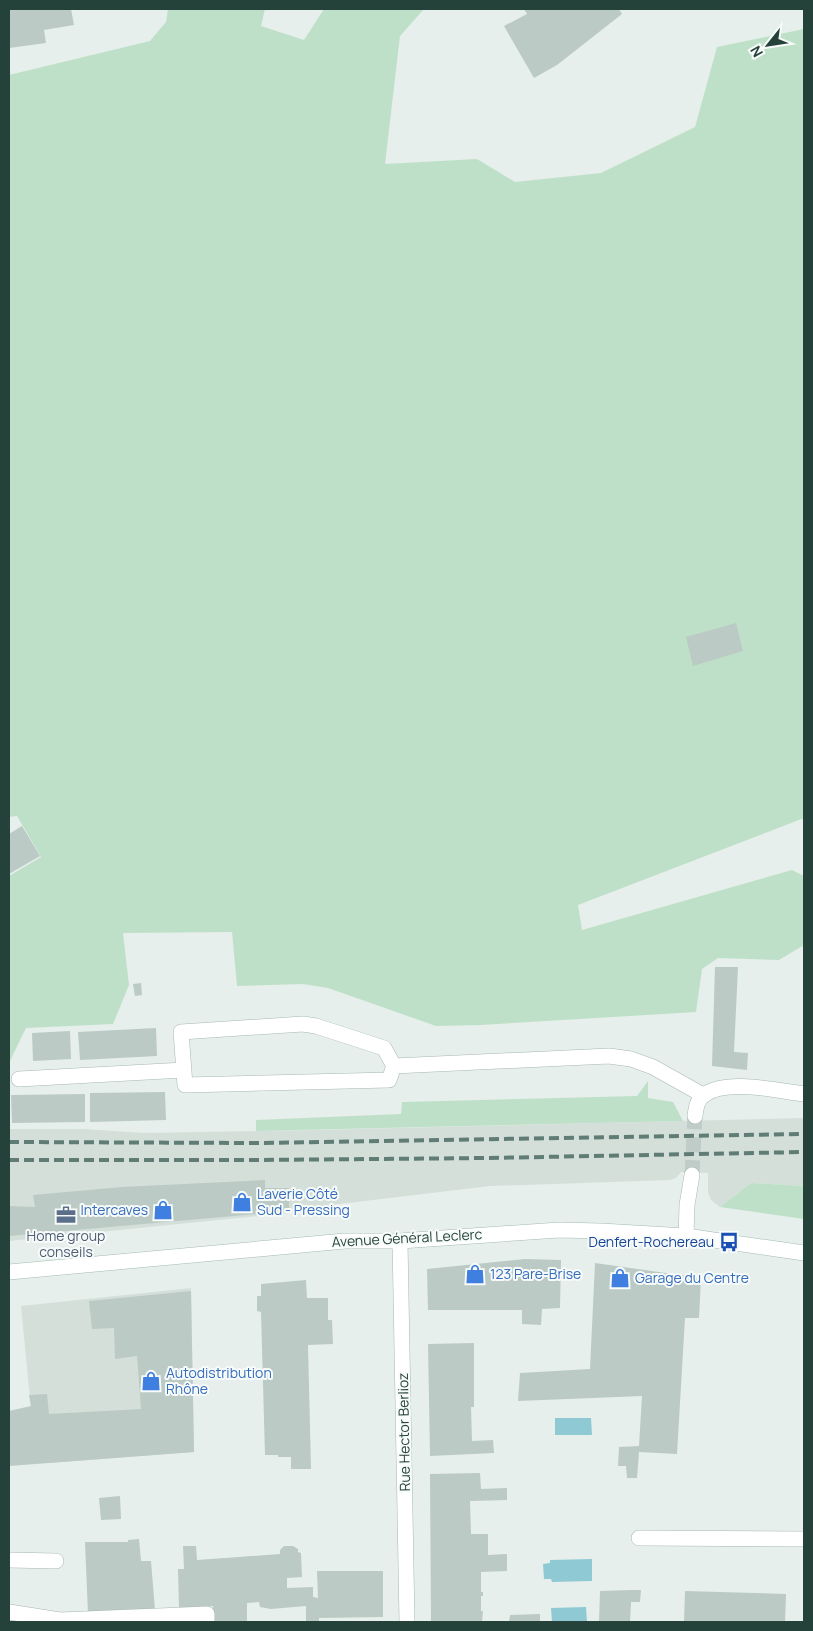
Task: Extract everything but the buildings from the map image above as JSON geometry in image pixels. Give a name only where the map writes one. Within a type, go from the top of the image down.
[{"type":"main road","points":[[303,1024],[316,1026],[384,1048],[394,1066],[389,1080],[185,1085],[184,1070],[181,1032],[303,1024]]},
{"type":"main road","points":[[394,1066],[609,1056],[631,1059],[653,1067],[703,1095]]},
{"type":"main road","points":[[19,1079],[184,1070]]},
{"type":"main road","points":[[695,1116],[697,1103],[703,1095],[720,1088],[739,1087],[804,1094]]},
{"type":"main road","points":[[686,1236],[687,1205],[692,1175]]},
{"type":"main road","name":"Avenue Général Leclerc","points":[[9,1272],[345,1241],[400,1241],[559,1230],[686,1236],[804,1253]]},
{"type":"main road","name":"Rue Hector Berlioz","points":[[400,1241],[407,1622]]},
{"type":"main road","points":[[639,1538],[804,1539]]},
{"type":"main road","points":[[9,1560],[56,1560]]},
{"type":"main road","points":[[9,1612],[60,1620],[207,1614],[207,1622]]},
{"type":"shaded area","points":[[804,1118],[804,1186],[751,1183],[720,1207],[711,1200],[708,1192],[708,1173],[681,1172],[676,1178],[670,1180],[490,1186],[289,1210],[289,1213],[9,1241],[9,1129],[84,1129],[145,1133]]},
{"type":"shaded area","points":[[191,1288],[194,1452],[49,1463],[48,1451],[33,1429],[21,1306]]},
{"type":"green space","points":[[168,9],[265,9],[261,26],[304,40],[324,9],[424,9],[400,36],[385,164],[477,159],[515,182],[601,173],[695,127],[717,47],[804,29],[804,818],[578,905],[582,930],[792,870],[804,876],[804,945],[779,960],[718,958],[702,969],[696,1012],[436,1026],[328,988],[303,984],[237,986],[232,932],[123,933],[129,985],[113,1024],[26,1028],[9,1063],[9,876],[41,857],[17,816],[9,817],[9,75],[150,41],[166,22]]},
{"type":"green space","points":[[648,1081],[648,1098],[673,1102],[683,1121],[256,1131],[256,1120],[401,1114],[402,1102],[637,1096]]},
{"type":"green space","points":[[751,1183],[804,1186],[804,1219],[720,1207]]},
{"type":"water","points":[[555,1418],[591,1418],[592,1435],[555,1435]]},
{"type":"water","points":[[592,1559],[592,1581],[552,1582],[551,1579],[544,1579],[543,1564],[550,1563],[550,1560]]},
{"type":"water","points":[[586,1607],[587,1622],[552,1622],[551,1608]]},
{"type":"tunnel","points":[[692,1175],[695,1116]]},
{"type":"railway","points":[[9,1142],[257,1143],[804,1134]]},
{"type":"railway","points":[[9,1160],[488,1158],[804,1152]]},
{"type":"place","name":"Laverie Côté Sud - Pressing","points":[[242,1202]]},
{"type":"place","name":"Intercaves","points":[[163,1210]]},
{"type":"place","name":"Home group conseils","points":[[66,1215]]},
{"type":"place","name":"Denfert-Rochereau","points":[[729,1242]]},
{"type":"place","name":"123 Pare-Brise","points":[[475,1274]]},
{"type":"place","name":"Garage du Centre","points":[[620,1278]]},
{"type":"place","name":"Autodistribution Rhône","points":[[151,1381]]}]
